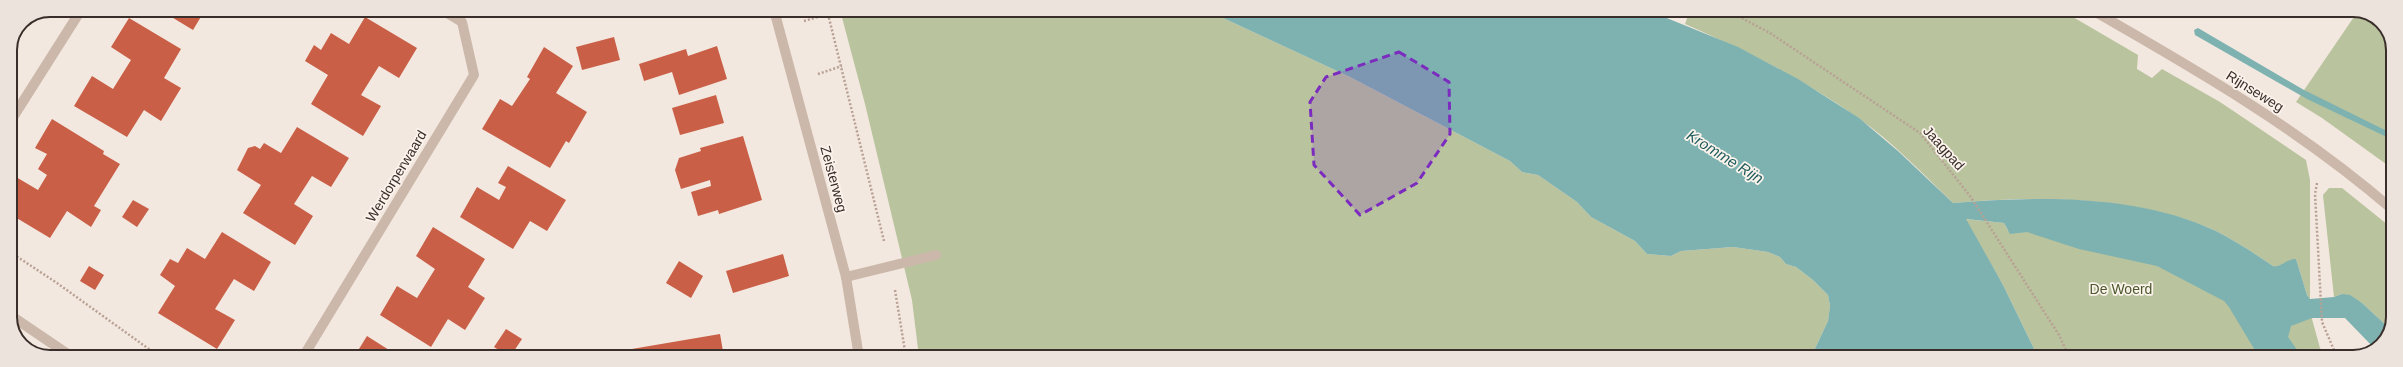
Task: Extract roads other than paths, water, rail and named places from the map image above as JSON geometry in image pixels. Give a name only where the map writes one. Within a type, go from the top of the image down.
[{"type":"street","points":[[17,111],[77,17]]},
{"type":"street","name":"Werdorperwaard","points":[[307,350],[474,75],[462,22],[454,17]]},
{"type":"street","name":"Zeisterweg","points":[[776,17],[846,277],[858,350]]},
{"type":"street","name":"Rijnseweg","points":[[2104,17],[2219,84],[2322,152],[2386,204]]},
{"type":"street","points":[[846,277],[936,255]]},
{"type":"street","points":[[17,320],[62,350]]},
{"type":"water","name":"Kromme Rijn","points":[[1221,17],[1664,17],[1738,47],[1798,79],[1859,118],[1898,151],[1953,203],[2019,199],[2087,200],[2154,210],[2186,219],[2216,231],[2273,266],[2279,266],[2290,260],[2296,259],[2307,295],[2310,299],[2334,297],[2342,294],[2350,295],[2362,303],[2385,324],[2379,337],[2371,345],[2345,318],[2312,318],[2291,326],[2288,337],[2297,350],[2255,350],[2224,301],[2157,266],[2079,249],[2027,232],[2010,234],[2004,223],[1966,219],[2003,285],[2035,350],[1814,350],[1828,321],[1830,306],[1828,295],[1813,280],[1796,267],[1786,264],[1780,257],[1768,252],[1733,247],[1681,251],[1671,256],[1647,254],[1635,241],[1591,217],[1577,202],[1538,175],[1522,172],[1510,161],[1350,77]]},
{"type":"water","points":[[2198,28],[2304,90],[2386,131],[2386,137],[2307,99],[2195,35],[2194,30]]},
{"type":"park label","name":"De Woerd","points":[[2121,289]]}]
